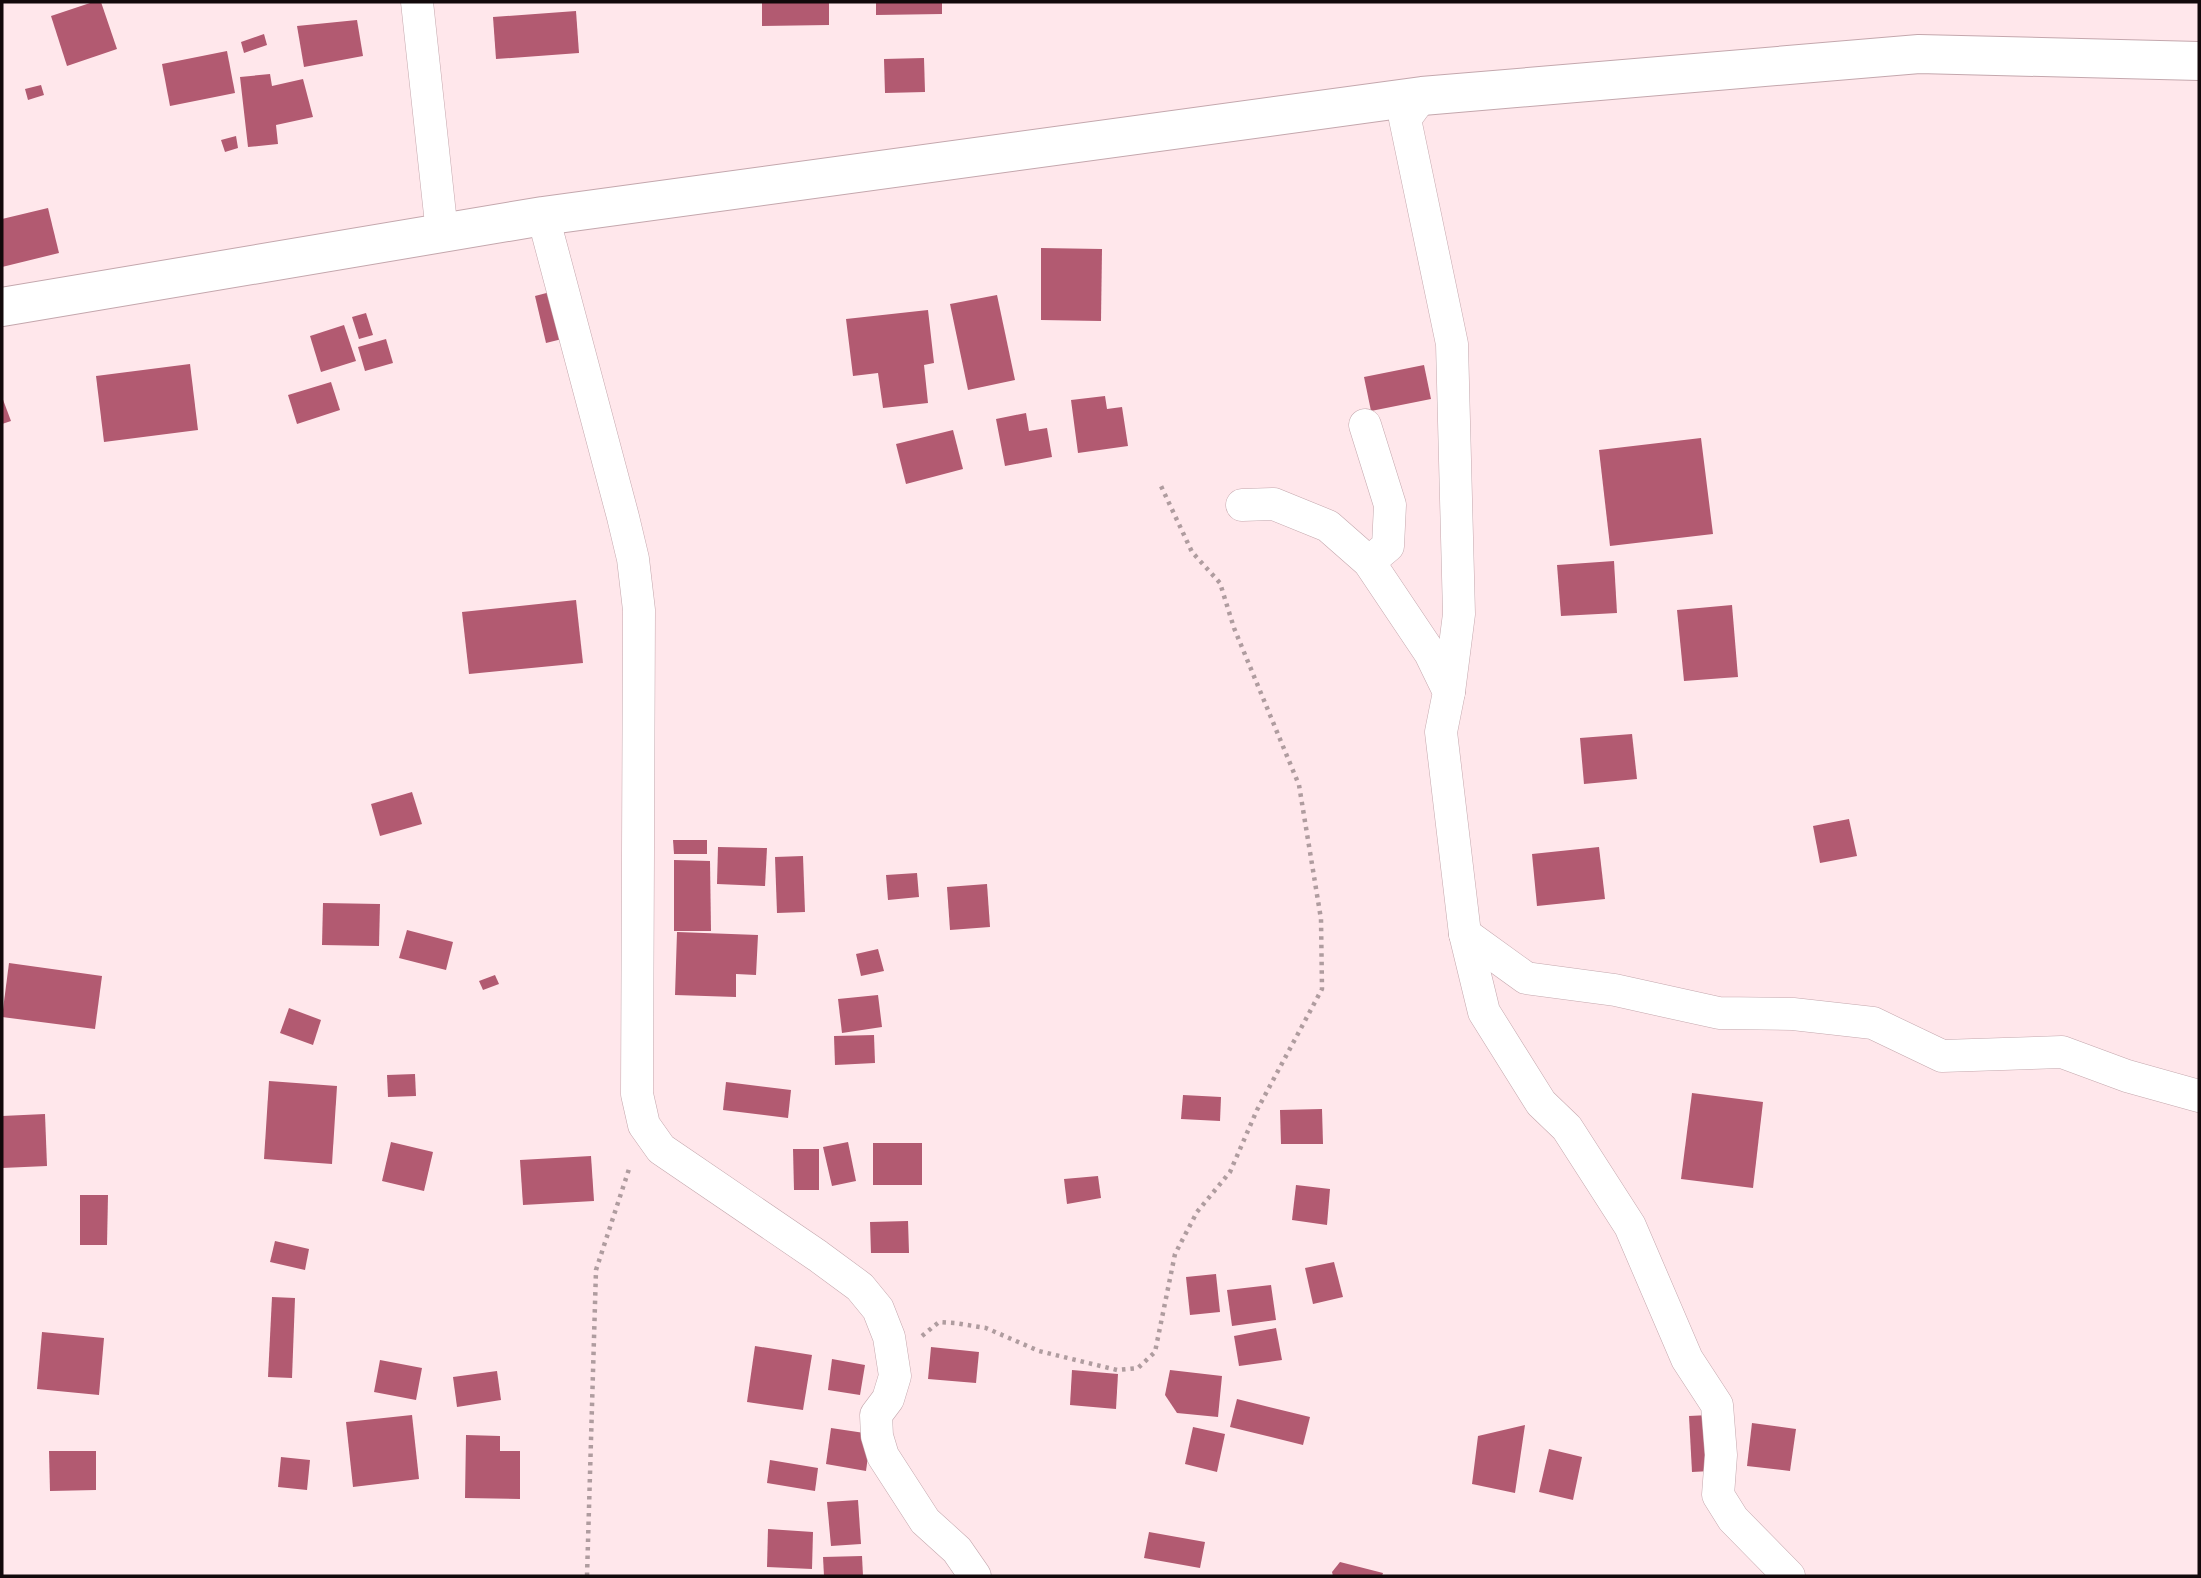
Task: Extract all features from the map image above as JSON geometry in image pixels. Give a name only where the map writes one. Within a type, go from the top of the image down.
[{"type":"main road","points":[[2,307],[543,216],[1422,96],[1919,54],[2199,61]]},
{"type":"street","points":[[417,2],[442,233]]},
{"type":"street","points":[[1422,96],[1405,119],[1452,344],[1459,614],[1441,732],[1465,934],[1484,1012],[1541,1103],[1567,1128],[1611,1192],[1643,1251],[1654,1287],[1687,1359],[1717,1405],[1721,1455],[1718,1495],[1733,1519],[1789,1576]]},
{"type":"street","points":[[543,216],[623,517],[633,559],[639,610],[637,1094],[644,1125],[662,1149],[859,1287],[878,1310],[890,1337],[895,1376],[888,1399],[876,1415],[877,1436],[883,1456],[925,1521],[957,1550],[975,1576]]},
{"type":"street","points":[[1365,425],[1390,505],[1388,546],[1369,562]]},
{"type":"street","points":[[1242,505],[1275,504],[1328,526],[1369,562],[1430,653],[1449,692]]},
{"type":"street","points":[[1465,934],[1526,978],[1615,990],[1719,1013],[1793,1014],[1873,1023],[1942,1056],[2062,1052],[2127,1076],[2199,1096]]},
{"type":"path","points":[[895,1376],[904,1367],[918,1339],[939,1322],[986,1328],[1039,1351],[1117,1370],[1138,1368],[1155,1352],[1175,1254],[1197,1212],[1230,1172],[1257,1110],[1322,989],[1321,919],[1299,785],[1234,628],[1220,583],[1192,552],[1161,485]]},
{"type":"path","points":[[587,1576],[596,1270],[644,1125]]},
{"type":"building","points":[[93,2],[101,2],[117,49],[67,66],[51,16]]},
{"type":"building","points":[[762,2],[829,2],[829,25],[762,26]]},
{"type":"building","points":[[876,2],[942,2],[942,14],[876,15]]},
{"type":"building","points":[[576,11],[579,53],[496,59],[493,17]]},
{"type":"building","points":[[357,20],[363,56],[304,67],[297,26]]},
{"type":"building","points":[[264,34],[267,45],[244,53],[241,42]]},
{"type":"building","points":[[227,51],[235,93],[170,106],[162,64]]},
{"type":"building","points":[[924,58],[925,92],[885,93],[884,59]]},
{"type":"building","points":[[270,74],[272,86],[303,79],[313,117],[276,125],[278,144],[248,147],[240,77]]},
{"type":"building","points":[[41,85],[44,95],[28,100],[25,89]]},
{"type":"building","points":[[236,136],[238,148],[225,152],[221,140]]},
{"type":"building","points":[[48,208],[59,253],[2,267],[2,219]]},
{"type":"building","points":[[1041,248],[1102,249],[1101,321],[1041,320]]},
{"type":"building","points":[[558,290],[570,337],[546,343],[535,296]]},
{"type":"building","points":[[997,295],[1015,380],[968,390],[950,304]]},
{"type":"building","points":[[928,310],[934,363],[924,365],[928,403],[883,408],[878,373],[853,376],[846,319]]},
{"type":"building","points":[[366,313],[373,335],[359,339],[352,317]]},
{"type":"building","points":[[344,325],[356,361],[321,372],[310,336]]},
{"type":"building","points":[[386,339],[393,363],[365,371],[358,347]]},
{"type":"building","points":[[190,364],[198,430],[104,442],[96,376]]},
{"type":"building","points":[[1424,365],[1431,399],[1371,411],[1364,377]]},
{"type":"building","points":[[331,382],[340,410],[297,424],[288,395]]},
{"type":"building","points":[[1105,396],[1107,409],[1122,407],[1128,446],[1078,453],[1071,400]]},
{"type":"building","points":[[2,397],[11,421],[2,424]]},
{"type":"building","points":[[1026,413],[1029,431],[1047,428],[1052,457],[1005,466],[996,419]]},
{"type":"building","points":[[953,430],[963,469],[906,484],[896,444]]},
{"type":"building","points":[[1701,438],[1713,534],[1610,546],[1599,450]]},
{"type":"building","points":[[1614,561],[1617,613],[1561,616],[1557,565]]},
{"type":"building","points":[[576,600],[583,663],[469,674],[462,612]]},
{"type":"building","points":[[1732,605],[1738,677],[1684,681],[1677,610]]},
{"type":"building","points":[[1632,734],[1637,779],[1584,784],[1580,738]]},
{"type":"building","points":[[412,792],[422,824],[380,836],[371,804]]},
{"type":"building","points":[[1849,819],[1857,856],[1820,863],[1813,826]]},
{"type":"building","points":[[673,840],[707,840],[707,854],[674,854]]},
{"type":"building","points":[[718,847],[767,848],[765,886],[717,884]]},
{"type":"building","points":[[1599,847],[1605,899],[1537,906],[1532,854]]},
{"type":"building","points":[[803,856],[805,912],[777,913],[775,857]]},
{"type":"building","points":[[674,860],[710,861],[711,931],[674,931]]},
{"type":"building","points":[[917,873],[919,897],[888,900],[886,875]]},
{"type":"building","points":[[987,884],[990,927],[950,930],[947,887]]},
{"type":"building","points":[[323,903],[380,904],[379,946],[322,945]]},
{"type":"building","points":[[407,930],[453,942],[446,970],[399,958]]},
{"type":"building","points":[[677,932],[758,935],[756,975],[736,974],[736,997],[675,995]]},
{"type":"building","points":[[878,949],[884,971],[861,976],[856,954]]},
{"type":"building","points":[[9,963],[102,976],[95,1029],[2,1017]]},
{"type":"building","points":[[495,975],[499,984],[483,990],[479,981]]},
{"type":"building","points":[[878,995],[882,1027],[842,1033],[838,999]]},
{"type":"building","points":[[289,1008],[321,1020],[313,1045],[280,1033]]},
{"type":"building","points":[[874,1035],[875,1063],[835,1065],[834,1036]]},
{"type":"building","points":[[415,1074],[416,1096],[388,1097],[387,1075]]},
{"type":"building","points":[[269,1081],[337,1086],[332,1164],[264,1159]]},
{"type":"building","points":[[726,1082],[791,1090],[788,1118],[723,1110]]},
{"type":"building","points":[[1692,1093],[1763,1102],[1753,1188],[1681,1179]]},
{"type":"building","points":[[1183,1095],[1221,1097],[1220,1121],[1181,1119]]},
{"type":"building","points":[[1322,1109],[1323,1144],[1281,1144],[1280,1110]]},
{"type":"building","points":[[45,1114],[47,1166],[2,1168],[2,1116]]},
{"type":"building","points":[[391,1142],[433,1152],[424,1191],[382,1181]]},
{"type":"building","points":[[848,1142],[856,1181],[832,1186],[823,1147]]},
{"type":"building","points":[[873,1143],[922,1143],[922,1185],[873,1185]]},
{"type":"building","points":[[793,1149],[819,1149],[819,1190],[794,1190]]},
{"type":"building","points":[[591,1156],[594,1201],[523,1205],[520,1160]]},
{"type":"building","points":[[1098,1176],[1101,1198],[1067,1204],[1064,1179]]},
{"type":"building","points":[[1296,1185],[1330,1189],[1327,1225],[1292,1220]]},
{"type":"building","points":[[80,1195],[108,1195],[107,1245],[80,1245]]},
{"type":"building","points":[[908,1221],[909,1253],[871,1253],[870,1222]]},
{"type":"building","points":[[275,1241],[309,1249],[305,1270],[270,1262]]},
{"type":"building","points":[[1334,1262],[1343,1297],[1313,1304],[1305,1268]]},
{"type":"building","points":[[1216,1274],[1220,1312],[1190,1315],[1186,1277]]},
{"type":"building","points":[[1271,1285],[1276,1320],[1232,1326],[1227,1290]]},
{"type":"building","points":[[272,1297],[295,1298],[292,1378],[268,1377]]},
{"type":"building","points":[[1276,1328],[1282,1360],[1239,1366],[1234,1336]]},
{"type":"building","points":[[42,1332],[104,1338],[99,1395],[37,1389]]},
{"type":"building","points":[[755,1346],[812,1355],[803,1410],[747,1402]]},
{"type":"building","points":[[931,1347],[979,1352],[976,1383],[928,1379]]},
{"type":"building","points":[[832,1359],[865,1365],[860,1395],[828,1390]]},
{"type":"building","points":[[380,1360],[422,1368],[416,1400],[374,1392]]},
{"type":"building","points":[[1072,1370],[1118,1374],[1116,1409],[1070,1405]]},
{"type":"building","points":[[1170,1370],[1222,1376],[1218,1417],[1177,1413],[1165,1395]]},
{"type":"building","points":[[497,1371],[501,1400],[457,1407],[453,1377]]},
{"type":"building","points":[[1237,1399],[1310,1417],[1303,1445],[1230,1427]]},
{"type":"building","points":[[412,1415],[419,1479],[353,1487],[346,1422]]},
{"type":"building","points":[[1709,1415],[1711,1471],[1692,1472],[1689,1416]]},
{"type":"building","points":[[1752,1423],[1796,1429],[1790,1471],[1747,1466]]},
{"type":"building","points":[[1525,1425],[1515,1493],[1472,1484],[1478,1436]]},
{"type":"building","points":[[1193,1427],[1225,1434],[1217,1472],[1185,1464]]},
{"type":"building","points":[[831,1428],[871,1434],[866,1471],[826,1464]]},
{"type":"building","points":[[466,1435],[500,1436],[500,1451],[520,1451],[520,1499],[465,1498]]},
{"type":"building","points":[[1549,1449],[1582,1457],[1573,1500],[1539,1492]]},
{"type":"building","points":[[49,1451],[96,1451],[96,1490],[50,1491]]},
{"type":"building","points":[[281,1457],[310,1460],[307,1490],[278,1487]]},
{"type":"building","points":[[770,1460],[818,1468],[815,1491],[767,1483]]},
{"type":"building","points":[[858,1500],[861,1544],[831,1546],[827,1502]]},
{"type":"building","points":[[768,1529],[813,1532],[812,1569],[767,1567]]},
{"type":"building","points":[[1149,1532],[1205,1542],[1200,1568],[1144,1558]]},
{"type":"building","points":[[862,1556],[863,1576],[824,1576],[823,1557]]},
{"type":"building","points":[[1340,1562],[1383,1573],[1382,1576],[1333,1576],[1332,1572]]}]
